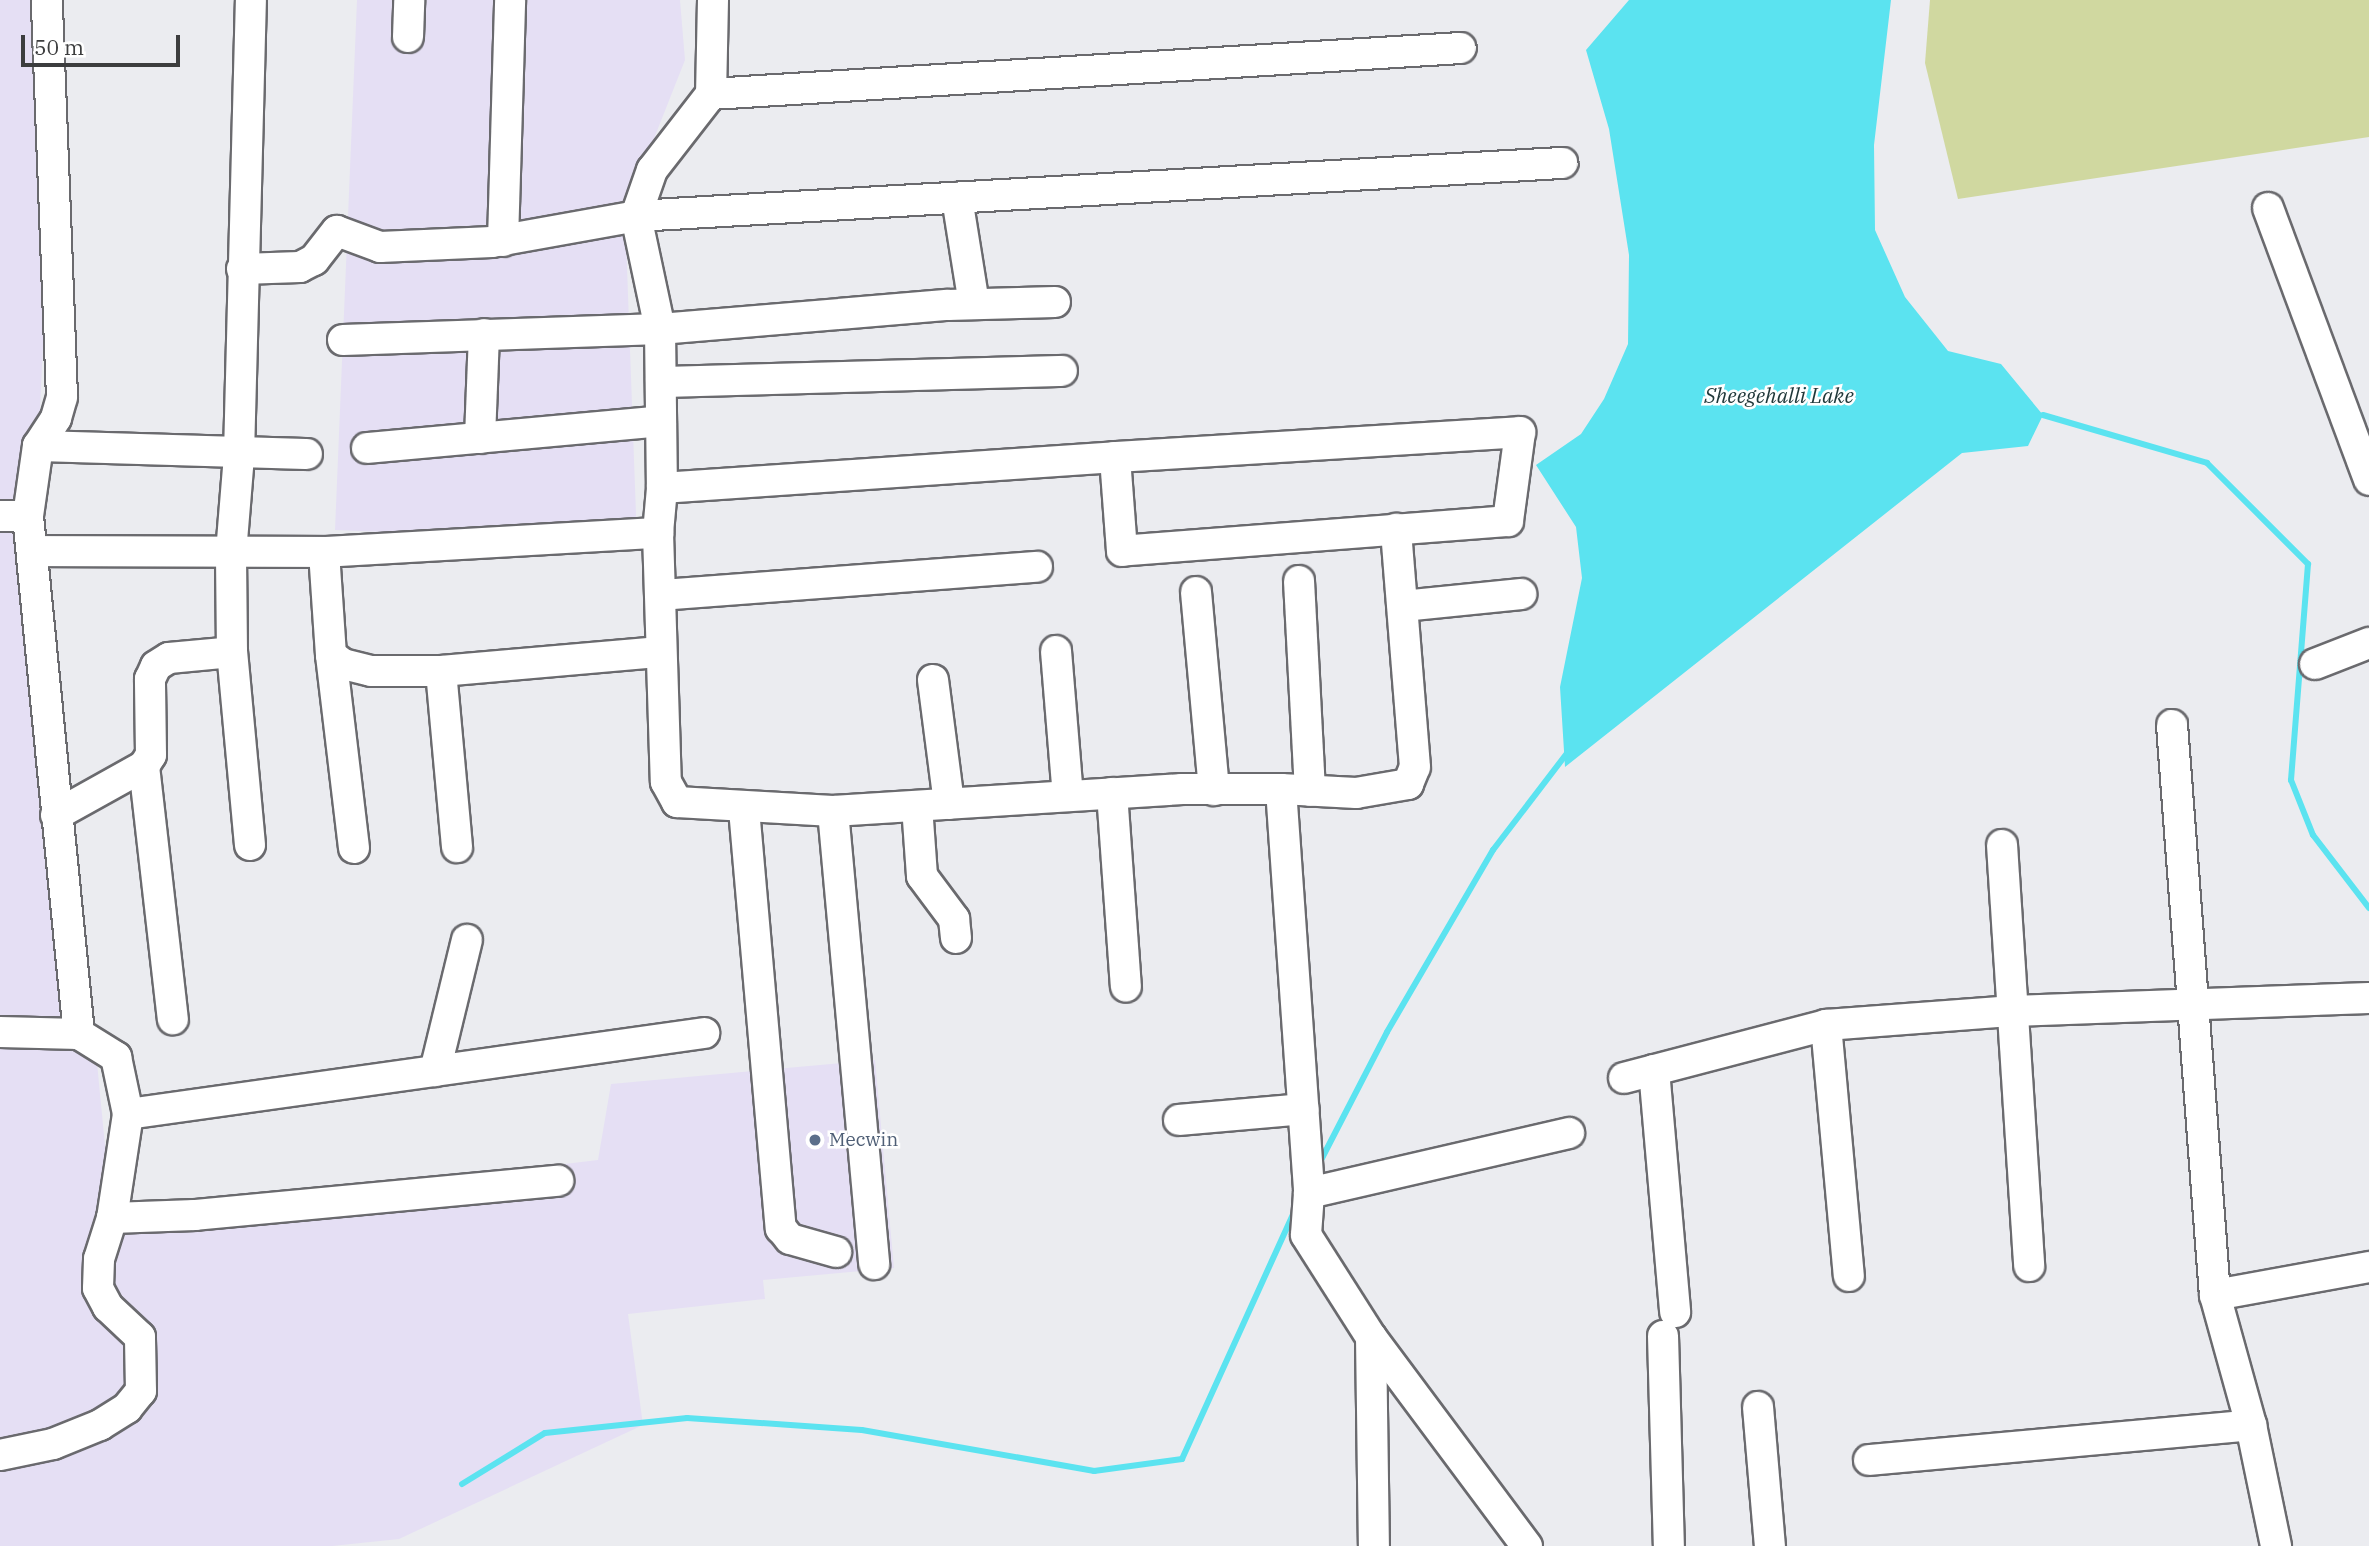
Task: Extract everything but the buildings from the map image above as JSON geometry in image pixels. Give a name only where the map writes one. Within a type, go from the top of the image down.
[{"type":"street","points":[[47,0],[62,397],[56,418],[38,446],[14,516],[32,551],[79,1034]]},
{"type":"street","points":[[250,845],[232,652],[231,553],[239,455],[251,0]]},
{"type":"street","points":[[408,37],[409,0]]},
{"type":"street","points":[[503,241],[510,0]]},
{"type":"street","points":[[713,0],[710,94],[652,170],[636,216],[660,329],[660,652],[666,782],[677,802],[744,809],[833,811],[1112,793],[1214,790],[1356,793],[1408,783],[1415,767],[1396,529]]},
{"type":"street","points":[[710,94],[1461,48]]},
{"type":"street","points":[[242,270],[300,267],[314,260],[337,231],[380,247],[503,241],[636,216],[1562,163]]},
{"type":"street","points":[[957,198],[974,304]]},
{"type":"street","points":[[2269,208],[2369,480]]},
{"type":"street","points":[[343,340],[660,329],[974,304],[1055,302]]},
{"type":"street","points":[[480,438],[484,334]]},
{"type":"street","points":[[661,382],[1062,370]]},
{"type":"street","points":[[367,448],[661,421]]},
{"type":"street","points":[[662,488],[1115,457],[1520,432],[1508,521],[1122,551],[1115,457]]},
{"type":"street","points":[[38,446],[239,455],[307,454]]},
{"type":"street","points":[[32,551],[324,552],[658,533]]},
{"type":"street","points":[[324,552],[331,656],[354,848]]},
{"type":"street","points":[[661,595],[1037,568]]},
{"type":"street","points":[[1299,580],[1295,790],[1309,1193],[1306,1236],[1371,1337],[1527,1546]]},
{"type":"street","points":[[1196,592],[1214,790]]},
{"type":"street","points":[[1403,606],[1521,594]]},
{"type":"street","points":[[2315,664],[2369,642]]},
{"type":"street","points":[[1056,650],[1068,796]]},
{"type":"street","points":[[56,814],[144,766],[151,755],[150,679],[156,666],[169,658],[232,652]]},
{"type":"street","points":[[331,656],[343,664],[371,671],[441,671],[660,652]]},
{"type":"street","points":[[441,671],[457,847]]},
{"type":"street","points":[[933,680],[949,804]]},
{"type":"street","points":[[2172,725],[2195,1002],[2215,1296],[2251,1425],[2277,1546]]},
{"type":"street","points":[[144,766],[173,1019]]},
{"type":"street","points":[[1112,793],[1126,986]]},
{"type":"street","points":[[916,806],[922,876],[954,919],[956,937]]},
{"type":"street","points":[[744,809],[781,1228],[790,1239],[836,1252]]},
{"type":"street","points":[[833,811],[874,1264]]},
{"type":"street","points":[[2002,845],[2029,1266]]},
{"type":"street","points":[[435,1071],[467,940]]},
{"type":"street","points":[[1624,1078],[1826,1025],[2012,1011],[2195,1002],[2369,998]]},
{"type":"street","points":[[1826,1025],[1849,1276]]},
{"type":"street","points":[[0,1032],[79,1034],[116,1056],[128,1114],[112,1218],[99,1259],[98,1288],[108,1307],[140,1337],[141,1391],[127,1408],[100,1425],[53,1444],[0,1455]]},
{"type":"street","points":[[128,1114],[704,1033]]},
{"type":"street","points":[[1654,1070],[1669,1324],[1669,1546]]},
{"type":"street","points":[[1179,1120],[1304,1109]]},
{"type":"street","points":[[1309,1193],[1569,1133]]},
{"type":"street","points":[[112,1218],[195,1215],[558,1181]]},
{"type":"street","points":[[2215,1296],[2369,1267]]},
{"type":"street","points":[[1371,1337],[1374,1546]]},
{"type":"street","points":[[1758,1407],[1770,1546]]},
{"type":"street","points":[[1869,1460],[2251,1425]]},
{"type":"shaded area","points":[[0,0],[59,0],[38,452],[112,1218],[598,1160],[611,1084],[875,1060],[894,1268],[763,1280],[765,1299],[628,1314],[643,1425],[399,1539],[332,1546],[0,1546]]},
{"type":"shaded area","points":[[357,0],[680,0],[685,60],[625,212],[637,542],[335,530]]},
{"type":"green space","points":[[1930,0],[2369,0],[2369,137],[1958,199],[1925,63]]},
{"type":"water","name":"Sheegehalli Lake","points":[[1629,0],[1891,0],[1874,145],[1875,230],[1905,297],[1948,351],[2001,364],[2043,415],[2028,446],[1962,453],[1565,767],[1560,687],[1582,578],[1576,527],[1536,465],[1581,434],[1604,399],[1628,344],[1629,255],[1609,129],[1586,50]]},
{"type":"waterway","points":[[2043,415],[2207,463],[2308,564],[2291,780],[2313,835],[2369,908]]},
{"type":"waterway","points":[[1319,1164],[1387,1032],[1493,850],[1568,752]]},
{"type":"waterway","points":[[462,1484],[545,1433],[687,1418],[862,1430],[1094,1471],[1182,1459],[1296,1208]]},
{"type":"place","name":"Mecwin","points":[[815,1140]]}]
